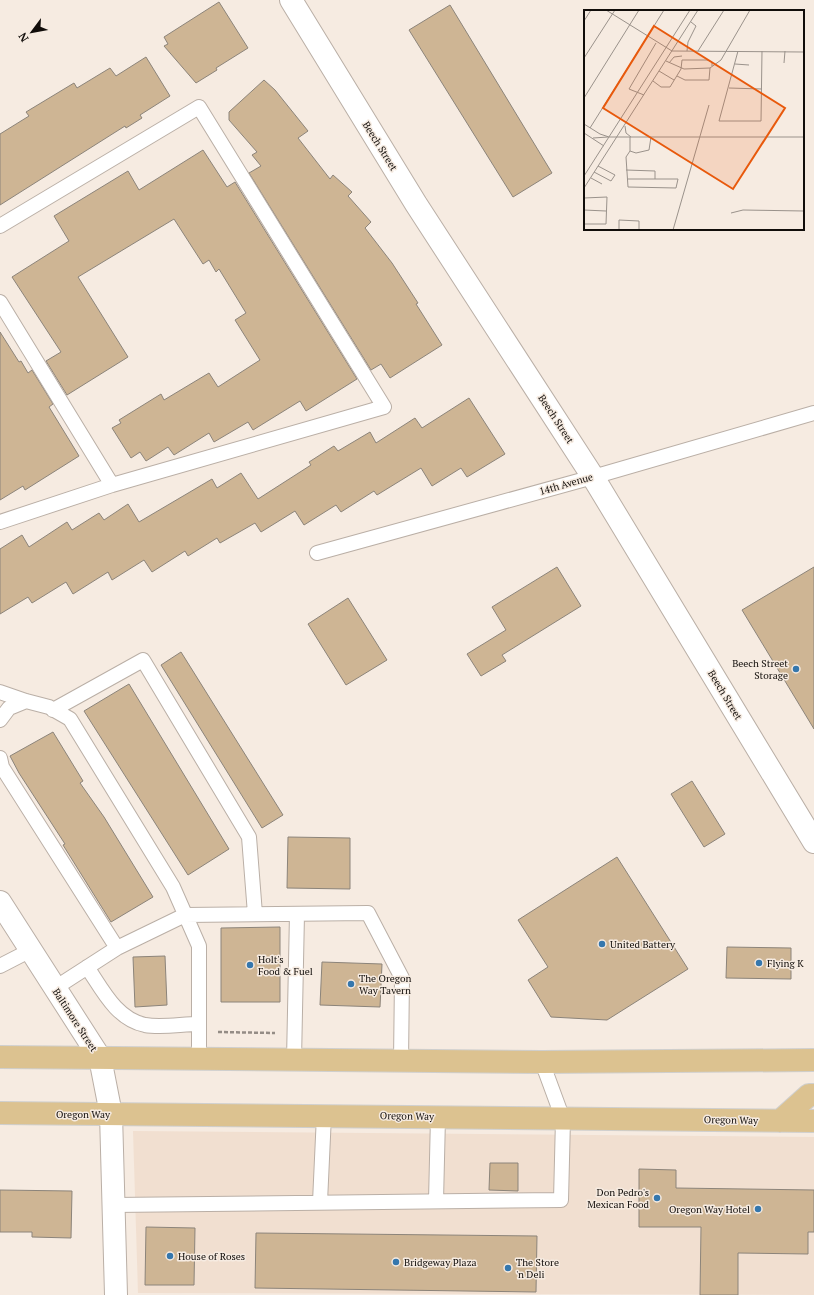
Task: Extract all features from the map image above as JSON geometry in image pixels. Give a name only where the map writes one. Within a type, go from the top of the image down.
[{"type":"main road","points":[[0,1057],[542,1062],[814,1060]]},
{"type":"main road","points":[[780,1121],[809,1095],[814,1095]]},
{"type":"main road","name":"Oregon Way","points":[[0,1113],[814,1121]]},
{"type":"street","name":"Beech Street","points":[[291,0],[416,204],[594,477],[808,819],[814,842]]},
{"type":"street","name":"Baltimore Street","points":[[0,902],[100,1058],[111,1114],[116,1295]]},
{"type":"lane","points":[[0,226],[199,107],[384,407],[112,485],[0,522]]},
{"type":"lane","points":[[0,302],[112,485]]},
{"type":"lane","name":"14th Avenue","points":[[318,553],[594,477],[814,413]]},
{"type":"lane","points":[[53,710],[143,660],[249,838],[255,914]]},
{"type":"lane","points":[[0,692],[53,710],[70,719],[173,887],[199,946],[199,1059]]},
{"type":"lane","points":[[0,720],[9,708],[26,701]]},
{"type":"lane","points":[[0,758],[2,767],[117,948]]},
{"type":"lane","points":[[55,988],[117,948],[185,915],[368,913],[402,978],[401,1061]]},
{"type":"lane","points":[[294,1060],[297,914]]},
{"type":"lane","points":[[0,966],[31,950]]},
{"type":"lane","points":[[87,967],[114,1006],[131,1020],[146,1025],[199,1028]]},
{"type":"lane","points":[[113,1205],[561,1200],[563,1119],[542,1062]]},
{"type":"lane","points":[[320,1202],[324,1116]]},
{"type":"lane","points":[[436,1201],[438,1117]]},
{"type":"path","points":[[199,1028],[295,1033]]},
{"type":"shaded area","points":[[133,1131],[814,1137],[814,1295],[138,1293]]},
{"type":"building","points":[[219,2],[248,48],[216,68],[217,70],[196,83],[164,46],[168,44],[164,37]]},
{"type":"building","points":[[450,5],[552,173],[513,197],[409,30]]},
{"type":"building","points":[[146,57],[170,96],[140,115],[142,118],[126,128],[125,126],[0,205],[0,134],[29,116],[26,112],[74,83],[77,88],[110,68],[116,76]]},
{"type":"building","points":[[264,80],[275,90],[308,131],[298,138],[330,179],[333,175],[352,192],[348,196],[371,222],[365,228],[392,263],[418,303],[416,304],[442,345],[390,378],[381,364],[371,370],[249,173],[261,166],[252,155],[257,152],[229,120],[229,112]]},
{"type":"building","points":[[203,150],[227,187],[235,182],[357,379],[306,411],[300,401],[253,430],[248,422],[214,442],[209,433],[174,455],[168,447],[146,461],[140,452],[131,458],[112,428],[121,423],[119,420],[161,394],[164,400],[209,373],[218,387],[260,360],[235,320],[246,313],[219,269],[216,272],[209,260],[203,264],[174,219],[78,277],[128,357],[67,395],[46,361],[61,352],[12,277],[69,241],[54,216],[128,171],[139,190]]},
{"type":"building","points":[[0,332],[19,362],[21,361],[28,373],[32,370],[53,404],[49,407],[79,456],[25,490],[23,486],[0,500]]},
{"type":"building","points":[[469,398],[505,454],[467,477],[461,468],[432,486],[421,468],[377,495],[374,491],[341,512],[336,505],[304,525],[295,511],[261,532],[255,523],[220,543],[217,538],[188,556],[185,551],[152,572],[144,560],[112,580],[108,572],[73,594],[66,582],[32,603],[28,597],[0,614],[0,549],[22,535],[29,547],[67,522],[72,530],[99,513],[104,520],[128,504],[139,522],[212,479],[217,488],[241,473],[258,499],[311,465],[309,462],[334,446],[338,451],[370,432],[376,443],[415,418],[422,428]]},
{"type":"building","points":[[557,567],[581,606],[502,655],[506,661],[481,676],[467,654],[506,630],[492,607]]},
{"type":"building","name":"Beech Street Storage","points":[[814,567],[814,729],[742,610]]},
{"type":"building","points":[[348,598],[387,660],[346,685],[308,624]]},
{"type":"building","points":[[181,652],[283,815],[262,828],[161,665]]},
{"type":"building","points":[[129,684],[229,849],[188,875],[84,711]]},
{"type":"building","points":[[53,732],[83,781],[80,783],[104,817],[153,897],[111,922],[63,845],[65,844],[19,773],[10,756]]},
{"type":"building","points":[[692,781],[725,834],[704,847],[671,794]]},
{"type":"building","points":[[288,837],[350,838],[350,889],[287,888]]},
{"type":"building","name":"United Battery","points":[[617,857],[688,969],[607,1020],[551,1017],[528,980],[548,967],[518,920]]},
{"type":"building","name":"Holt's Food & Fuel","points":[[280,927],[280,1002],[221,1002],[221,928]]},
{"type":"building","name":"Flying K","points":[[727,947],[791,948],[791,979],[726,978]]},
{"type":"building","points":[[165,956],[167,1005],[135,1007],[133,957]]},
{"type":"building","name":"The Oregon Way Tavern","points":[[322,962],[382,964],[380,1007],[320,1005]]},
{"type":"building","points":[[490,1163],[518,1163],[518,1191],[489,1190]]},
{"type":"building","points":[[639,1169],[676,1170],[676,1188],[814,1190],[814,1232],[808,1232],[808,1254],[738,1253],[738,1295],[700,1295],[701,1227],[639,1227]]},
{"type":"building","points":[[0,1190],[72,1191],[71,1238],[32,1237],[32,1232],[0,1232]]},
{"type":"building","name":"House of Roses","points":[[146,1227],[195,1228],[194,1285],[145,1285]]},
{"type":"building","name":"Bridgeway Plaza","points":[[256,1233],[537,1236],[536,1292],[255,1288]]},
{"type":"place","name":"Beech Street Storage","points":[[796,669]]},
{"type":"place","name":"United Battery","points":[[602,944]]},
{"type":"place","name":"Flying K","points":[[759,963]]},
{"type":"place","name":"Holt's Food & Fuel","points":[[250,965]]},
{"type":"place","name":"The Oregon Way Tavern","points":[[351,984]]},
{"type":"place","name":"Don Pedro's Mexican Food","points":[[657,1198]]},
{"type":"place","name":"Oregon Way Hotel","points":[[758,1209]]},
{"type":"place","name":"House of Roses","points":[[170,1256]]},
{"type":"place","name":"Bridgeway Plaza","points":[[396,1262]]},
{"type":"place","name":"The Store 'n Deli","points":[[508,1268]]}]
